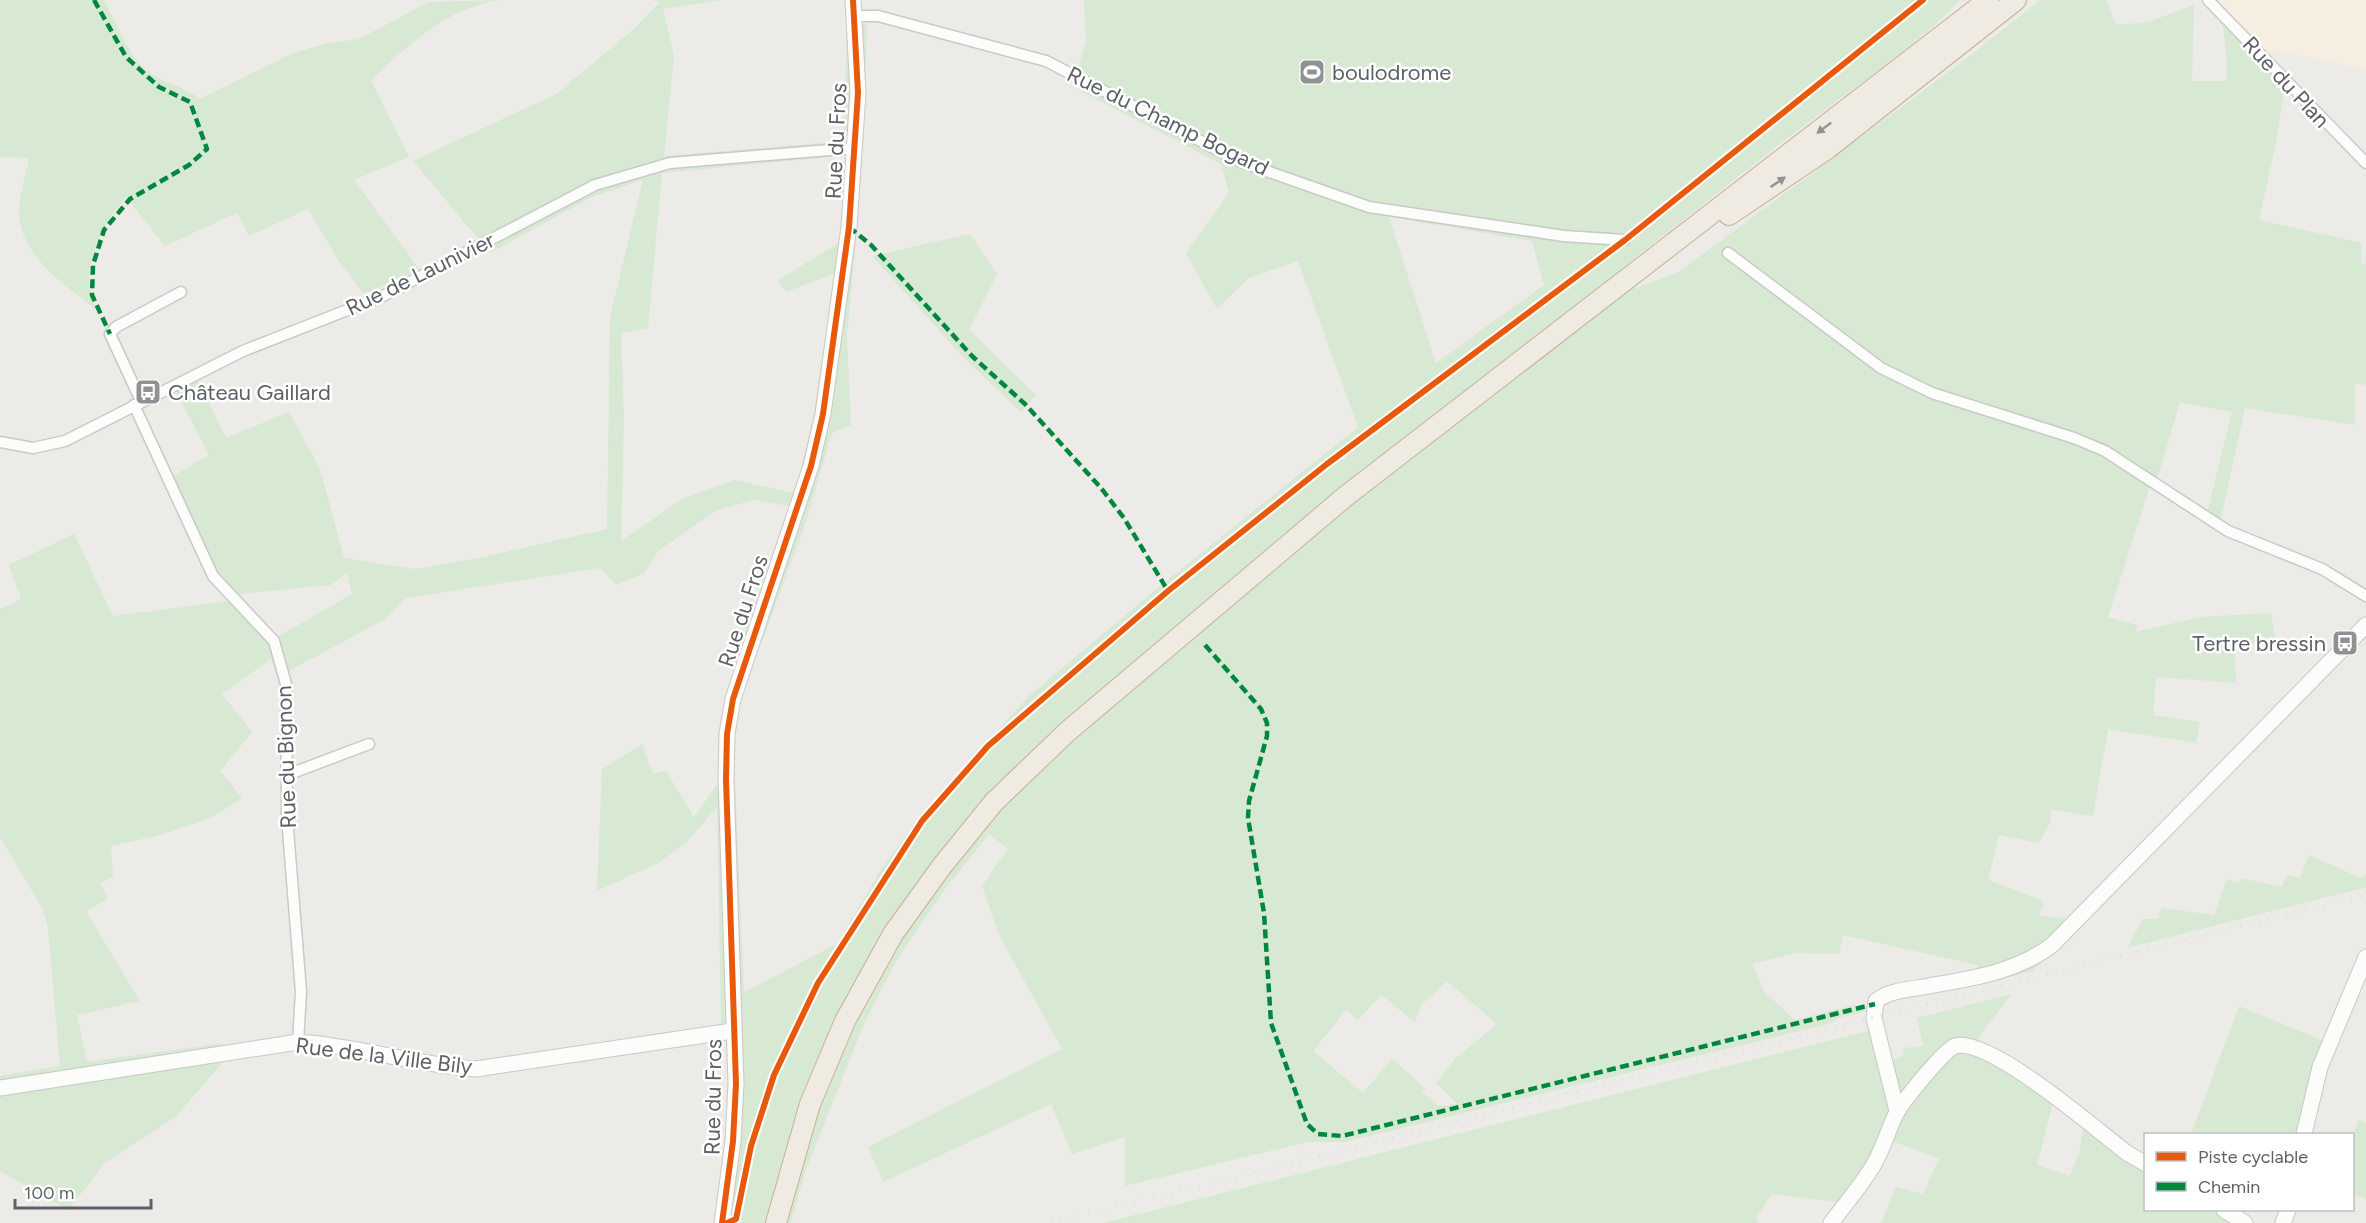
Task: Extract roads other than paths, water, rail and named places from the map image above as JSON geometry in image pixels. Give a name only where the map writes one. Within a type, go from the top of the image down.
[{"type":"highway","points":[[1870,92],[1974,0]]},
{"type":"highway","points":[[1624,283],[1640,267],[1988,0]]},
{"type":"highway","points":[[776,1223],[810,1104],[845,1021],[893,934],[942,866],[994,802],[1067,732],[1346,496],[1624,283],[1670,255],[1827,149],[2016,0]]},
{"type":"highway","points":[[1932,68],[1950,61],[2030,0]]},
{"type":"street","name":"Rue du Fros","points":[[722,1223],[733,1141],[736,1083],[732,1031],[727,734],[733,699],[811,466],[823,414],[849,227],[855,148],[858,93],[855,16],[852,0]]},
{"type":"street","name":"Rue du Plan","points":[[2208,0],[2366,163]]},
{"type":"street","name":"Rue du Champ Bogard","points":[[855,16],[878,16],[1046,61],[1241,162],[1369,207],[1564,236],[1625,240]]},
{"type":"street","name":"Rue de Launivier","points":[[0,442],[33,448],[65,441],[243,351],[383,296],[595,186],[670,163],[855,148]]},
{"type":"street","points":[[1728,253],[1881,368],[1906,382],[1932,393],[2074,438],[2105,451],[2228,531],[2322,569],[2366,596]]},
{"type":"street","name":"Rue du Bignon","points":[[181,292],[116,327],[110,334],[213,576],[273,641],[286,684],[287,817],[301,992],[298,1042]]},
{"type":"street","points":[[1897,1111],[1874,1018],[1875,1004],[1880,998],[2006,969],[2028,960],[2052,945],[2366,625]]},
{"type":"street","points":[[287,775],[369,744]]},
{"type":"street","points":[[2304,1133],[2320,1067],[2366,957]]},
{"type":"street","name":"Rue de la Ville Bily","points":[[0,1088],[298,1042],[327,1044],[436,1066],[476,1069],[732,1031]]},
{"type":"street","points":[[1831,1223],[1875,1164],[1897,1111],[1936,1062],[1954,1046],[1965,1046],[1987,1052],[2017,1069],[2127,1153],[2144,1163]]},
{"type":"street","points":[[2227,1211],[2246,1223]]},
{"type":"railway","points":[[1051,1223],[2366,895]]},
{"type":"place","name":"boulodrome","points":[[1312,72]]},
{"type":"place","name":"Château Gaillard","points":[[148,392]]},
{"type":"place","name":"Tertre bressin","points":[[2345,643]]}]
